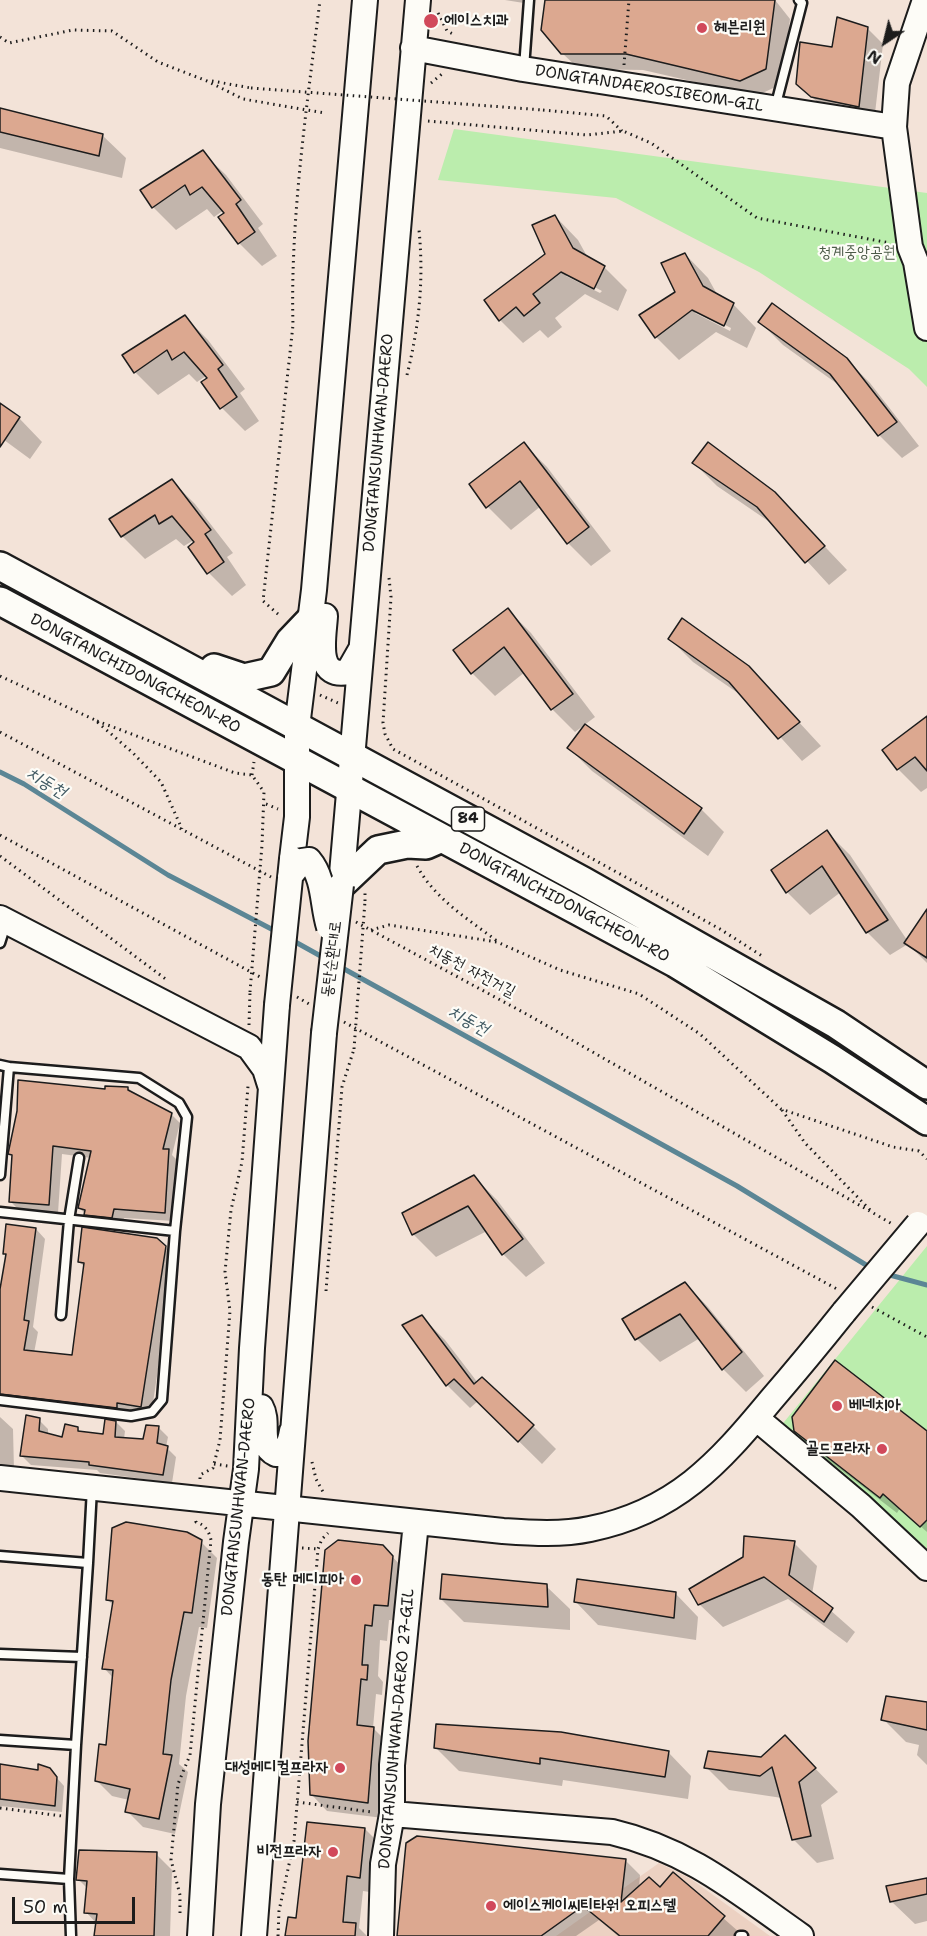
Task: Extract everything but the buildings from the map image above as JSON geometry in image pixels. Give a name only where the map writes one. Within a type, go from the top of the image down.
[{"type":"main road","name":"DONGTANCHIDONGCHEON-RO","points":[[0,566],[583,881],[836,1024],[927,1085]]},
{"type":"main road","name":"DONGTANCHIDONGCHEON-RO","points":[[0,601],[675,963],[832,1059],[927,1121]]},
{"type":"main road","points":[[197,673],[214,668],[244,678],[271,672],[290,641],[310,620]]},
{"type":"main road","points":[[341,885],[378,850],[407,844],[426,845],[442,838]]},
{"type":"street","points":[[249,1047],[279,1001],[286,871],[297,817],[297,727],[314,590],[365,0]]},
{"type":"street","points":[[925,0],[897,83],[894,127],[910,247],[916,262],[927,328]]},
{"type":"street","name":"DONGTANSUNHWAN-DAERO","points":[[341,885],[414,48],[427,5]]},
{"type":"street","name":"DONGTANDAEROSIBEOM-GIL","points":[[414,48],[524,69],[894,127]]},
{"type":"street","points":[[314,590],[326,609],[323,646],[324,660],[329,670],[338,674],[348,672],[361,650]]},
{"type":"street","points":[[286,871],[302,861],[309,860],[314,866],[322,888],[325,914],[334,944]]},
{"type":"street","name":"동탄순환대로","points":[[330,1025],[334,944],[341,885]]},
{"type":"street","points":[[2,928],[249,1047],[265,1070],[270,1086]]},
{"type":"street","name":"DONGTANSUNHWAN-DAERO","points":[[200,1936],[208,1804],[236,1542],[243,1504],[270,1086],[279,1001]]},
{"type":"street","points":[[254,1936],[287,1510],[330,1025]]},
{"type":"street","points":[[0,1478],[287,1510],[542,1533],[588,1530],[613,1523],[661,1505],[690,1486],[715,1464],[756,1418],[842,1301],[914,1221]]},
{"type":"street","points":[[252,1386],[266,1414],[265,1445],[269,1451],[276,1454],[282,1453],[289,1445],[296,1416]]},
{"type":"street","points":[[756,1418],[861,1506],[927,1568]]},
{"type":"street","name":"DONGTANSUNHWAN-DAERO 27-GIL","points":[[381,1936],[383,1864],[392,1814],[392,1765],[416,1522]]},
{"type":"street","points":[[392,1814],[612,1832],[637,1838],[694,1862],[801,1936]]},
{"type":"lane","name":"DONGTANDAEROSIBEOM-GIL","points":[[524,69],[530,0]]},
{"type":"lane","name":"DONGTANDAEROSIBEOM-GIL","points":[[775,108],[802,3],[799,0]]},
{"type":"lane","points":[[0,1175],[5,1066],[139,1078],[179,1102],[187,1117],[175,1231],[162,1400],[152,1412],[130,1416],[0,1400]]},
{"type":"lane","points":[[61,1315],[69,1220],[79,1158]]},
{"type":"lane","points":[[0,1212],[175,1231]]},
{"type":"lane","points":[[71,1936],[69,1879],[92,1488]]},
{"type":"lane","points":[[0,1556],[88,1563]]},
{"type":"lane","points":[[0,1654],[82,1657]]},
{"type":"lane","points":[[0,1740],[76,1745]]},
{"type":"lane","points":[[0,1884],[1,1874],[69,1879]]},
{"type":"path","points":[[278,614],[263,602],[292,324],[291,286],[320,0]]},
{"type":"path","points":[[622,84],[629,0]]},
{"type":"path","points":[[427,5],[447,31],[456,35]]},
{"type":"path","points":[[0,37],[9,43],[73,30],[112,31],[158,62],[207,81],[243,99],[325,113]]},
{"type":"path","points":[[448,72],[439,75],[431,83],[426,121],[587,135],[622,131]]},
{"type":"path","points":[[207,81],[251,88],[606,116],[622,131],[651,143],[757,218],[910,247]]},
{"type":"path","points":[[405,383],[418,329],[423,270],[419,226]]},
{"type":"path","points":[[388,568],[390,597],[383,723],[385,735],[393,749],[720,929],[770,960]]},
{"type":"path","points":[[0,676],[95,720],[235,773],[252,775],[260,783],[266,804],[250,992],[242,1162],[231,1210],[225,1272],[230,1311],[220,1440],[213,1468],[200,1475]]},
{"type":"path","points":[[95,720],[133,753],[160,782],[182,829]]},
{"type":"path","points":[[0,732],[182,829],[286,871]]},
{"type":"path","points":[[266,804],[297,817]]},
{"type":"path","points":[[0,835],[279,1001],[314,1006]]},
{"type":"path","points":[[0,856],[171,983]]},
{"type":"path","points":[[416,865],[425,882],[439,897],[497,942],[560,970],[639,994],[700,1034],[781,1109],[806,1143],[875,1214]]},
{"type":"path","points":[[325,1299],[342,1087],[354,1048],[365,901]]},
{"type":"path","name":"치동천 자전거길","points":[[349,919],[530,1016],[875,1214],[914,1221]]},
{"type":"path","points":[[370,930],[389,925],[497,942]]},
{"type":"path","points":[[330,1025],[842,1301]]},
{"type":"path","points":[[781,1109],[893,1147],[919,1151],[927,1159]]},
{"type":"path","points":[[871,1307],[927,1337]]},
{"type":"path","points":[[313,1452],[312,1464],[316,1479],[326,1494]]},
{"type":"path","points":[[180,1916],[180,1895],[171,1860],[177,1784],[190,1755],[211,1540],[206,1528],[196,1522]]},
{"type":"path","points":[[278,1936],[279,1911],[294,1841],[318,1549],[322,1539],[330,1532]]},
{"type":"path","points":[[297,1802],[392,1814]]},
{"type":"path","points":[[0,1808],[73,1817]]},
{"type":"shaded area","points":[[659,1863],[691,1879],[770,1936],[556,1936]]},
{"type":"green space","name":"청계중앙공원","points":[[454,129],[927,193],[927,387],[909,369],[759,272],[616,198],[438,180]]},
{"type":"green space","points":[[927,1246],[927,1563],[780,1427]]},
{"type":"waterway","name":"치동천","points":[[0,772],[24,784],[168,875],[279,933]]},
{"type":"waterway","name":"치동천","points":[[290,939],[326,959]]},
{"type":"waterway","name":"치동천","points":[[337,965],[737,1186],[871,1268]]},
{"type":"waterway","name":"치동천","points":[[886,1274],[927,1285]]},
{"type":"place","name":"에이스치과","points":[[431,21]]},
{"type":"place","name":"헤븐리원","points":[[702,28]]},
{"type":"place","name":"베네치아","points":[[837,1406]]},
{"type":"place","name":"골드프라자","points":[[882,1449]]},
{"type":"place","name":"동탄 메디피아","points":[[356,1580]]},
{"type":"place","name":"대성메디컬프라자","points":[[340,1768]]},
{"type":"place","name":"비전프라자","points":[[333,1852]]},
{"type":"place","name":"에이스케이씨티타워 오피스텔","points":[[491,1906]]}]
